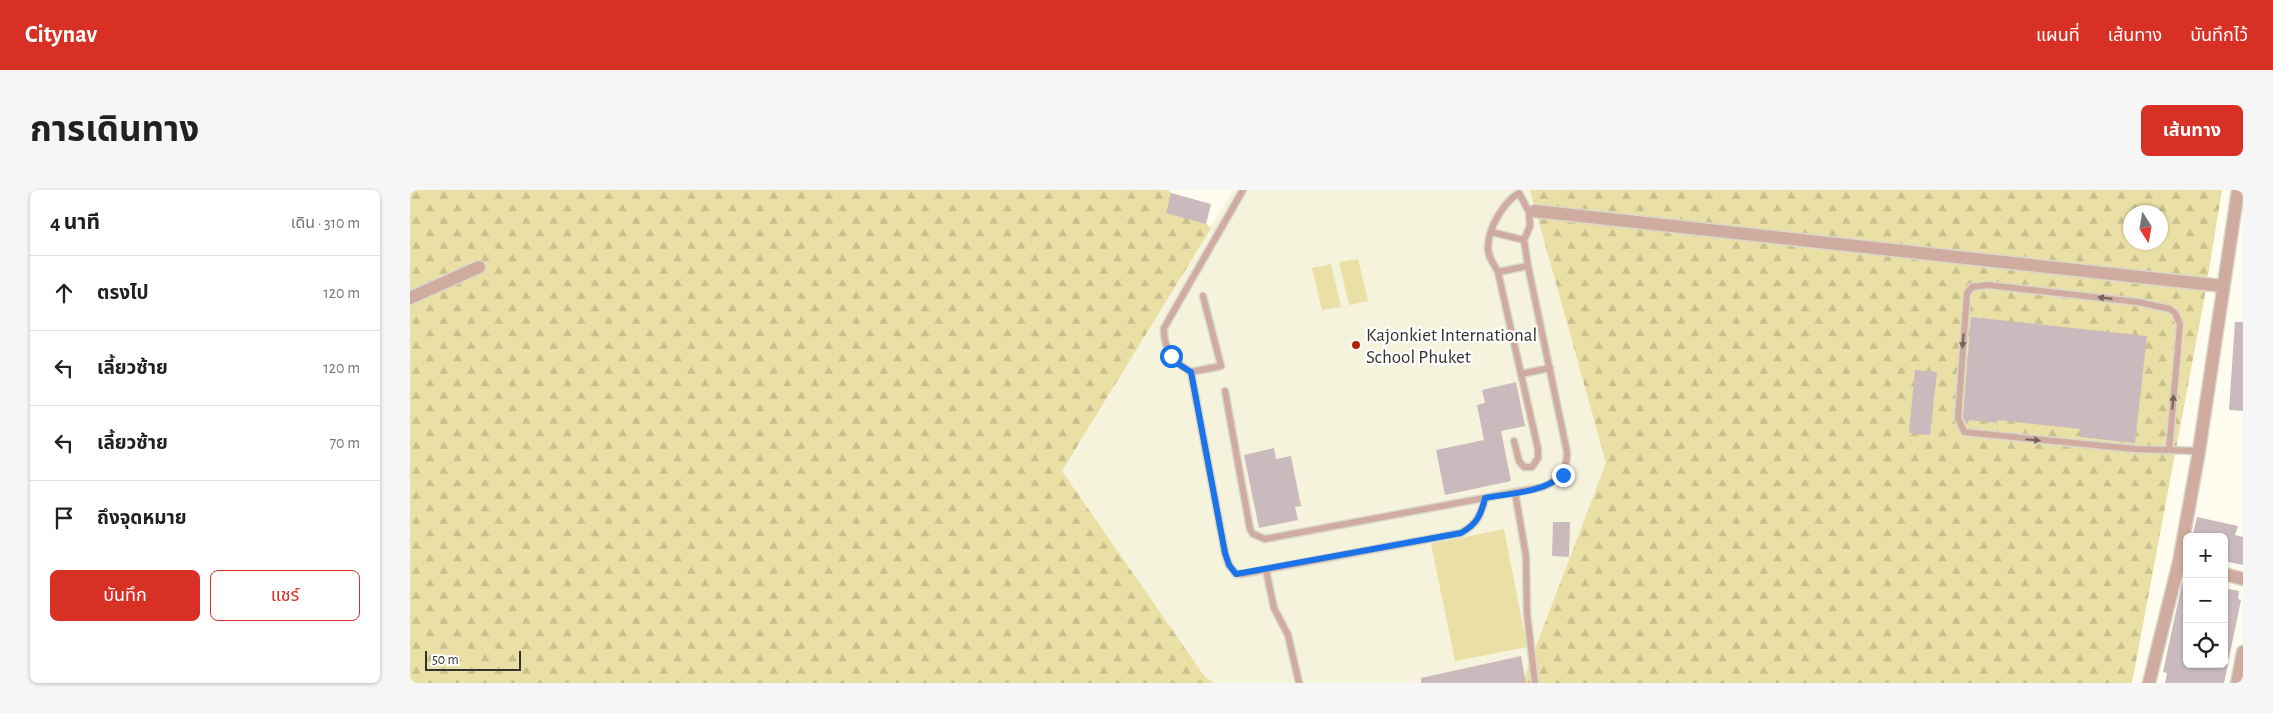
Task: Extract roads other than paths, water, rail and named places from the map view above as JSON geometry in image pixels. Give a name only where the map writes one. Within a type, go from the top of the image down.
[{"type":"street","points":[[2187,533],[2238,190]]},
{"type":"street","points":[[1532,212],[2223,286]]},
{"type":"street","points":[[410,298],[479,267]]},
{"type":"street","points":[[2149,683],[2183,563]]},
{"type":"street","points":[[2228,575],[2243,579]]},
{"type":"street","points":[[2238,683],[2243,652]]},
{"type":"lane","points":[[1203,296],[1221,366],[1191,372],[1178,364],[1171,356],[1164,336],[1164,328],[1243,190]]},
{"type":"lane","points":[[1225,391],[1250,529],[1258,537],[1265,539],[1542,487],[1555,482],[1563,475],[1567,464],[1568,452],[1524,240],[1530,226],[1532,212],[1519,191],[1510,199],[1491,232],[1488,247],[1489,256],[1498,272],[1538,449],[1538,458],[1532,467],[1524,467],[1520,461],[1514,441]]},
{"type":"lane","points":[[1491,232],[1524,240]]},
{"type":"lane","points":[[1498,272],[1528,266]]},
{"type":"lane","points":[[2169,450],[2180,324],[2170,309],[2138,302],[1988,285],[1972,287],[1967,293],[1958,398],[1958,418],[1964,432],[2135,449],[2198,451]]},
{"type":"lane","points":[[1521,374],[1550,368]]},
{"type":"lane","points":[[1191,372],[1229,565],[1236,574],[1461,533],[1472,527],[1480,517],[1485,498]]},
{"type":"lane","points":[[1515,492],[1526,556],[1527,614],[1535,683]]},
{"type":"lane","points":[[1266,570],[1274,608],[1288,635],[1299,683]]},
{"type":"place","name":"Kajonkiet International School Phuket","points":[[1356,345]]}]
